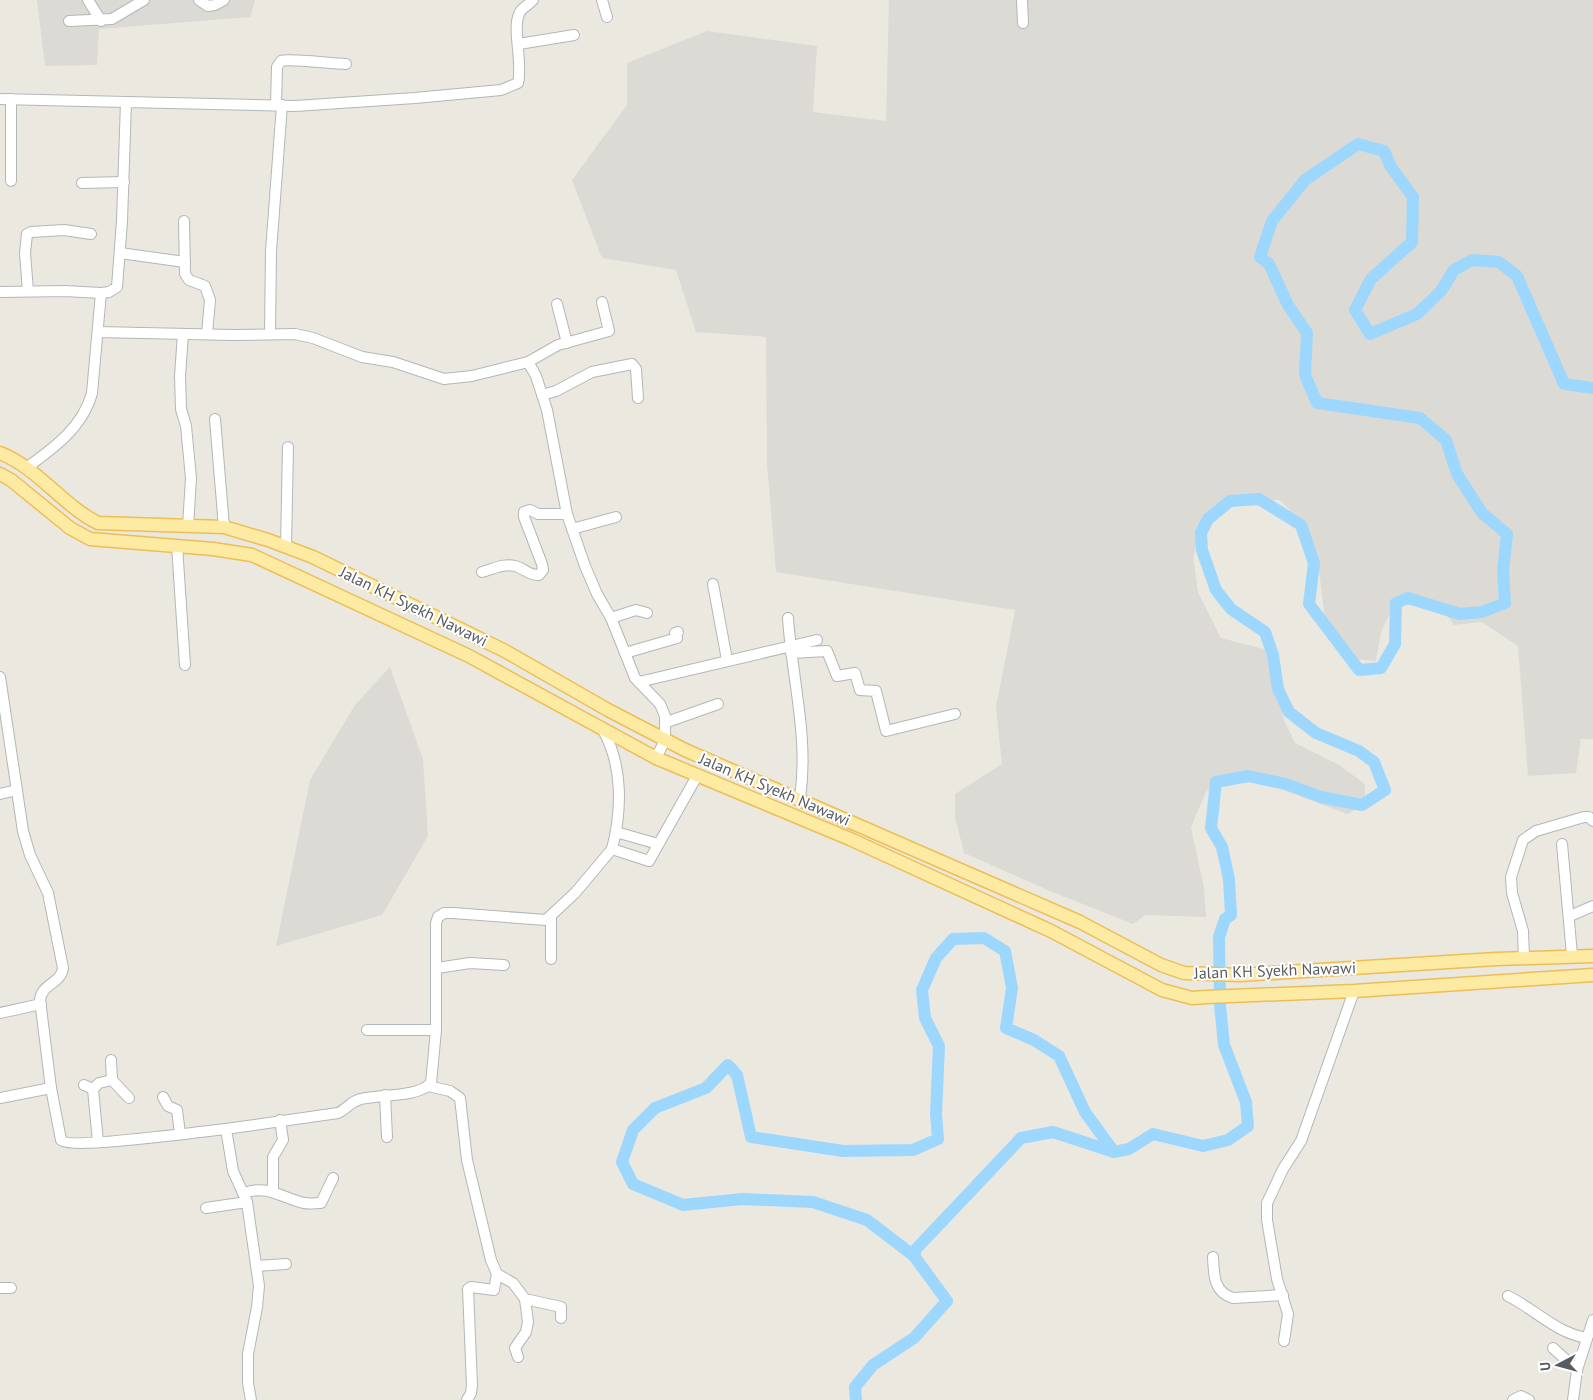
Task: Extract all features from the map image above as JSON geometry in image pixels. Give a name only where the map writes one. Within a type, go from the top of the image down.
[{"type":"main road","name":"Jalan KH Syekh Nawawi","points":[[0,453],[26,468],[80,513],[98,523],[224,527],[313,557],[496,646],[665,740],[726,769],[800,798],[1080,922],[1161,966],[1184,973],[1206,976],[1524,958],[1593,956]]},
{"type":"main road","name":"Jalan KH Syekh Nawawi","points":[[0,474],[11,480],[70,528],[85,537],[105,541],[177,546],[252,555],[469,656],[656,758],[850,839],[1051,931],[1162,990],[1192,998],[1238,994],[1354,991],[1593,975]]},
{"type":"street","points":[[88,0],[101,20]]},
{"type":"street","points":[[69,21],[101,20],[119,16],[144,0]]},
{"type":"street","points":[[199,0],[208,6],[215,5],[224,0]]},
{"type":"street","points":[[10,180],[5,99],[279,105],[415,98],[507,88],[518,83],[521,73],[517,20],[519,14],[533,0]]},
{"type":"street","points":[[602,0],[607,17]]},
{"type":"street","points":[[1022,0],[1023,23]]},
{"type":"street","points":[[518,44],[574,35]]},
{"type":"street","points":[[270,333],[271,251],[279,105],[277,68],[281,61],[288,59],[320,64],[346,64]]},
{"type":"street","points":[[0,292],[101,293],[109,292],[116,287],[124,182],[126,102]]},
{"type":"street","points":[[82,183],[124,182]]},
{"type":"street","points":[[184,221],[185,274],[189,280],[205,286],[210,300],[207,334]]},
{"type":"street","points":[[28,291],[25,253],[27,234],[31,232],[64,230],[91,234]]},
{"type":"street","points":[[120,254],[184,262]]},
{"type":"street","points":[[26,468],[49,452],[82,419],[92,393],[101,293]]},
{"type":"street","points":[[98,332],[295,334],[313,338],[362,357],[393,362],[444,379],[472,376],[528,362],[567,342],[609,331],[602,302]]},
{"type":"street","points":[[556,304],[567,342]]},
{"type":"street","points":[[183,334],[180,376],[181,410],[186,426],[190,478],[188,526]]},
{"type":"street","points":[[528,362],[536,376],[542,395],[567,514],[594,587],[611,618],[625,654],[639,682],[660,704],[667,722],[665,740],[656,758]]},
{"type":"street","points":[[542,395],[556,391],[592,372],[632,364],[636,369],[638,398]]},
{"type":"street","points":[[214,419],[224,527]]},
{"type":"street","points":[[286,547],[288,447]]},
{"type":"street","points":[[482,572],[506,565],[538,575],[543,570],[542,564],[524,517],[524,512],[530,510],[538,514],[567,514]]},
{"type":"street","points":[[572,529],[616,517]]},
{"type":"street","points":[[177,546],[184,665]]},
{"type":"street","points":[[713,584],[727,660]]},
{"type":"street","points":[[611,618],[636,610],[648,613]]},
{"type":"street","points":[[788,618],[790,650],[800,703],[803,738],[804,764],[800,798]]},
{"type":"street","points":[[625,654],[677,638],[675,633],[678,632]]},
{"type":"street","points":[[790,650],[817,640]]},
{"type":"street","points":[[639,682],[727,660],[790,650],[827,651],[837,676],[855,673],[860,690],[876,691],[886,731],[955,714]]},
{"type":"street","points":[[0,684],[23,830],[30,855],[48,893],[63,968],[59,978],[44,988],[41,994],[41,1004],[51,1088],[61,1140],[67,1144],[226,1129],[280,1120],[338,1114],[352,1102],[385,1095],[416,1092],[428,1086],[431,1083],[436,1030],[436,923],[438,917],[444,913],[504,916],[540,921],[551,918],[603,862],[612,849],[616,832],[619,794],[617,765],[612,745],[603,730]]},
{"type":"street","points":[[667,722],[718,704]]},
{"type":"street","points":[[612,849],[649,861],[697,776]]},
{"type":"street","points":[[0,794],[17,790]]},
{"type":"street","points":[[1524,958],[1522,931],[1511,886],[1521,844],[1529,834],[1536,831],[1584,817],[1588,817],[1593,822]]},
{"type":"street","points":[[616,832],[658,844]]},
{"type":"street","points":[[1562,844],[1570,916],[1572,956]]},
{"type":"street","points":[[1570,916],[1593,906]]},
{"type":"street","points":[[551,918],[551,958]]},
{"type":"street","points":[[437,968],[470,963],[504,965]]},
{"type":"street","points":[[1284,1341],[1288,1314],[1278,1279],[1269,1232],[1267,1204],[1283,1169],[1301,1141],[1354,991]]},
{"type":"street","points":[[0,1013],[41,1004]]},
{"type":"street","points":[[367,1030],[436,1030]]},
{"type":"street","points":[[111,1060],[112,1080],[129,1098]]},
{"type":"street","points":[[98,1142],[88,1087],[112,1080]]},
{"type":"street","points":[[428,1086],[450,1091],[460,1098],[467,1160],[479,1215],[497,1274],[494,1290],[471,1286],[468,1289],[472,1385],[471,1393],[467,1400]]},
{"type":"street","points":[[0,1098],[51,1088]]},
{"type":"street","points":[[385,1095],[387,1137]]},
{"type":"street","points":[[163,1097],[168,1106],[177,1110],[180,1134]]},
{"type":"street","points":[[273,1192],[272,1158],[283,1140],[280,1120]]},
{"type":"street","points":[[226,1129],[233,1171],[246,1198],[256,1266],[259,1299],[248,1354],[248,1383],[252,1400]]},
{"type":"street","points":[[206,1208],[246,1198],[255,1190],[273,1192],[303,1203],[321,1203],[333,1178]]},
{"type":"street","points":[[1212,1257],[1215,1280],[1219,1289],[1227,1296],[1233,1298],[1283,1295]]},
{"type":"street","points":[[256,1266],[286,1264]]},
{"type":"street","points":[[497,1274],[513,1284],[526,1299],[528,1322],[526,1332],[515,1348],[518,1357]]},
{"type":"street","points":[[0,1288],[11,1288]]},
{"type":"street","points":[[1508,1296],[1528,1306],[1564,1332],[1587,1338]]},
{"type":"street","points":[[526,1299],[562,1307],[561,1318]]},
{"type":"street","points":[[1573,1400],[1577,1370],[1593,1320]]},
{"type":"street","points":[[1553,1348],[1577,1370]]},
{"type":"street","points":[[1513,1400],[1521,1396],[1529,1400]]},
{"type":"shaded area","points":[[37,0],[255,0],[250,17],[99,29],[97,65],[45,66]]},
{"type":"shaded area","points":[[889,0],[1593,0],[1593,739],[1581,739],[1576,773],[1528,776],[1518,646],[1482,622],[1454,625],[1443,610],[1429,599],[1405,597],[1394,605],[1381,632],[1376,661],[1353,659],[1325,619],[1317,555],[1307,528],[1280,500],[1251,500],[1219,511],[1203,528],[1193,556],[1198,592],[1221,638],[1264,649],[1280,666],[1283,718],[1295,743],[1339,765],[1365,784],[1365,805],[1347,814],[1254,779],[1225,777],[1206,792],[1191,827],[1204,888],[1206,917],[1145,915],[1133,924],[1050,891],[964,853],[955,817],[955,794],[1002,764],[996,707],[1015,610],[776,572],[767,463],[766,337],[696,332],[676,270],[602,258],[572,180],[627,105],[627,63],[707,31],[817,46],[813,112],[886,121]]},
{"type":"shaded area","points":[[390,667],[423,759],[428,836],[382,915],[276,946],[310,780],[355,705]]},
{"type":"waterway","points":[[856,1400],[855,1387],[873,1365],[914,1338],[947,1301],[914,1256],[867,1220],[813,1202],[742,1199],[683,1205],[633,1184],[622,1162],[633,1130],[655,1108],[706,1088],[728,1065],[737,1075],[751,1137],[843,1151],[913,1150],[938,1139],[936,1114],[939,1046],[925,1018],[922,990],[936,958],[953,939],[984,938],[1005,951],[1012,988],[1006,1028],[1034,1040],[1059,1056],[1085,1112],[1114,1152],[1129,1149],[1153,1134],[1203,1146],[1228,1140],[1248,1126],[1246,1102],[1224,1045],[1220,1005],[1219,937],[1225,919],[1231,915],[1229,879],[1222,847],[1211,828],[1216,782],[1248,776],[1286,784],[1321,797],[1362,805],[1385,790],[1374,762],[1359,751],[1316,733],[1289,712],[1278,689],[1273,655],[1265,632],[1231,609],[1216,590],[1202,550],[1201,533],[1208,519],[1230,501],[1259,499],[1301,525],[1314,563],[1309,604],[1359,670],[1381,668],[1395,644],[1396,603],[1408,598],[1460,614],[1482,612],[1505,603],[1503,571],[1507,534],[1482,513],[1457,474],[1446,440],[1420,418],[1317,403],[1305,375],[1307,333],[1288,305],[1269,264],[1260,257],[1272,221],[1305,180],[1358,144],[1384,151],[1391,167],[1413,197],[1412,242],[1371,279],[1355,310],[1370,334],[1417,314],[1441,291],[1454,270],[1472,260],[1499,262],[1517,276],[1564,384],[1593,388]]},
{"type":"waterway","points":[[914,1256],[916,1249],[1021,1138],[1053,1132],[1114,1152]]}]
